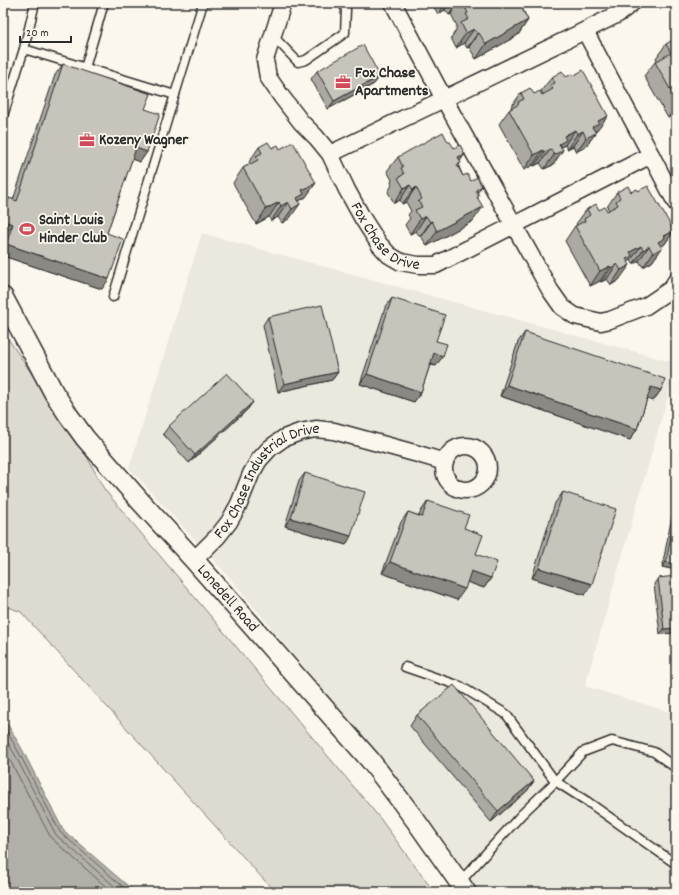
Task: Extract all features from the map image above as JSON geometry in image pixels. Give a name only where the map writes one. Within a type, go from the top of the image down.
[{"type":"street","name":"Fox Chase Drive","points":[[283,3],[266,60],[268,77],[301,122],[330,154],[347,190],[379,244],[389,255],[401,262],[418,265],[436,265],[651,155]]},
{"type":"street","points":[[393,3],[444,99],[550,290],[562,307],[575,316],[601,322],[610,320],[646,306],[671,289],[676,281]]},
{"type":"street","points":[[330,154],[585,31],[618,14],[632,3]]},
{"type":"street","points":[[585,31],[676,203]]},
{"type":"street","name":"Lonedell Road","points":[[3,297],[54,393],[94,449],[370,760],[463,887]]},
{"type":"street","name":"Fox Chase Industrial Drive","points":[[194,560],[218,536],[229,522],[259,460],[270,448],[284,438],[300,432],[334,430],[445,462]]},
{"type":"lane","points":[[3,116],[24,49],[35,3]]},
{"type":"lane","points":[[85,68],[104,3]]},
{"type":"lane","points":[[113,297],[203,3]]},
{"type":"lane","points":[[273,36],[298,62],[306,60],[346,33],[346,9],[342,3]]},
{"type":"lane","points":[[24,49],[175,95]]},
{"type":"lane","points":[[405,667],[460,686],[506,714],[555,781],[588,802],[676,864]]},
{"type":"lane","points":[[463,887],[522,814],[583,752],[612,741],[654,752],[676,768]]},
{"type":"shaded area","points":[[202,233],[676,363],[676,368],[585,686],[676,714],[676,892],[477,892],[410,798],[369,745],[228,576],[129,468]]},
{"type":"shaded area","points":[[3,331],[85,453],[104,489],[379,817],[434,892],[275,892],[21,612],[3,605]]},
{"type":"water","points":[[3,721],[8,725],[22,749],[63,830],[135,892],[3,892]]},
{"type":"building","points":[[463,3],[521,3],[524,8],[522,9],[528,20],[486,44],[479,33],[477,34],[474,29],[466,33],[461,23],[469,19]]},
{"type":"building","points":[[674,39],[676,42],[676,100],[655,62],[671,53],[666,44]]},
{"type":"building","name":"Fox Chase Apartments","points":[[363,45],[380,76],[334,101],[317,71]]},
{"type":"building","points":[[63,64],[151,94],[145,109],[160,114],[147,152],[136,148],[107,233],[123,239],[109,279],[6,244],[13,224],[3,221],[3,216],[9,198],[17,201]]},
{"type":"building","points":[[583,70],[608,116],[598,121],[599,123],[592,127],[596,133],[586,138],[583,131],[577,134],[575,130],[564,136],[566,140],[559,144],[563,150],[554,155],[551,149],[544,152],[543,150],[534,155],[509,110],[524,99],[521,93],[530,88],[534,94],[540,91],[542,95],[553,89],[550,85],[555,83],[552,77],[562,71],[566,77],[572,74],[573,76]]},
{"type":"building","points":[[443,132],[448,142],[450,142],[454,148],[460,145],[465,154],[458,157],[461,163],[457,165],[463,176],[467,174],[471,181],[477,177],[482,186],[476,190],[479,196],[477,197],[483,207],[437,231],[432,221],[430,222],[426,216],[420,219],[415,210],[422,207],[418,201],[422,199],[416,187],[413,190],[410,185],[404,188],[398,178],[404,174],[401,168],[403,167],[398,157]]},
{"type":"building","points":[[268,142],[272,148],[278,145],[280,149],[293,142],[316,183],[302,190],[304,194],[297,198],[300,204],[292,209],[288,202],[281,206],[279,202],[266,209],[243,168],[258,160],[256,156],[262,153],[259,147]]},
{"type":"building","points":[[628,186],[631,192],[637,189],[638,191],[648,186],[674,231],[664,236],[665,238],[658,242],[662,248],[653,253],[649,246],[643,250],[641,246],[630,252],[632,256],[626,259],[630,265],[621,270],[617,264],[611,268],[610,266],[600,271],[575,226],[585,221],[584,219],[590,215],[587,209],[596,204],[599,210],[605,207],[607,211],[618,205],[616,201],[620,198],[617,192]]},
{"type":"building","points":[[392,298],[445,315],[436,341],[447,344],[443,356],[434,353],[421,392],[367,374]]},
{"type":"building","points":[[322,305],[338,372],[284,384],[268,317]]},
{"type":"building","points":[[525,332],[665,379],[661,390],[651,387],[637,429],[507,385]]},
{"type":"building","points":[[227,373],[253,402],[195,455],[169,426]]},
{"type":"building","points":[[305,473],[365,492],[351,536],[291,518]]},
{"type":"building","points":[[563,492],[616,509],[592,584],[539,568]]},
{"type":"building","points":[[428,501],[469,515],[464,528],[483,535],[476,554],[497,562],[491,578],[471,571],[465,589],[390,562],[408,512],[422,517]]},
{"type":"building","points":[[676,511],[676,564],[666,562]]},
{"type":"building","points":[[676,576],[676,628],[664,629],[658,578]]},
{"type":"building","points":[[454,685],[534,781],[498,811],[417,715]]},
{"type":"place","name":"Fox Chase Apartments","points":[[343,82]]},
{"type":"place","name":"Kozeny Wagner","points":[[87,140]]},
{"type":"place","name":"Saint Louis Hinder Club","points":[[27,229]]}]
